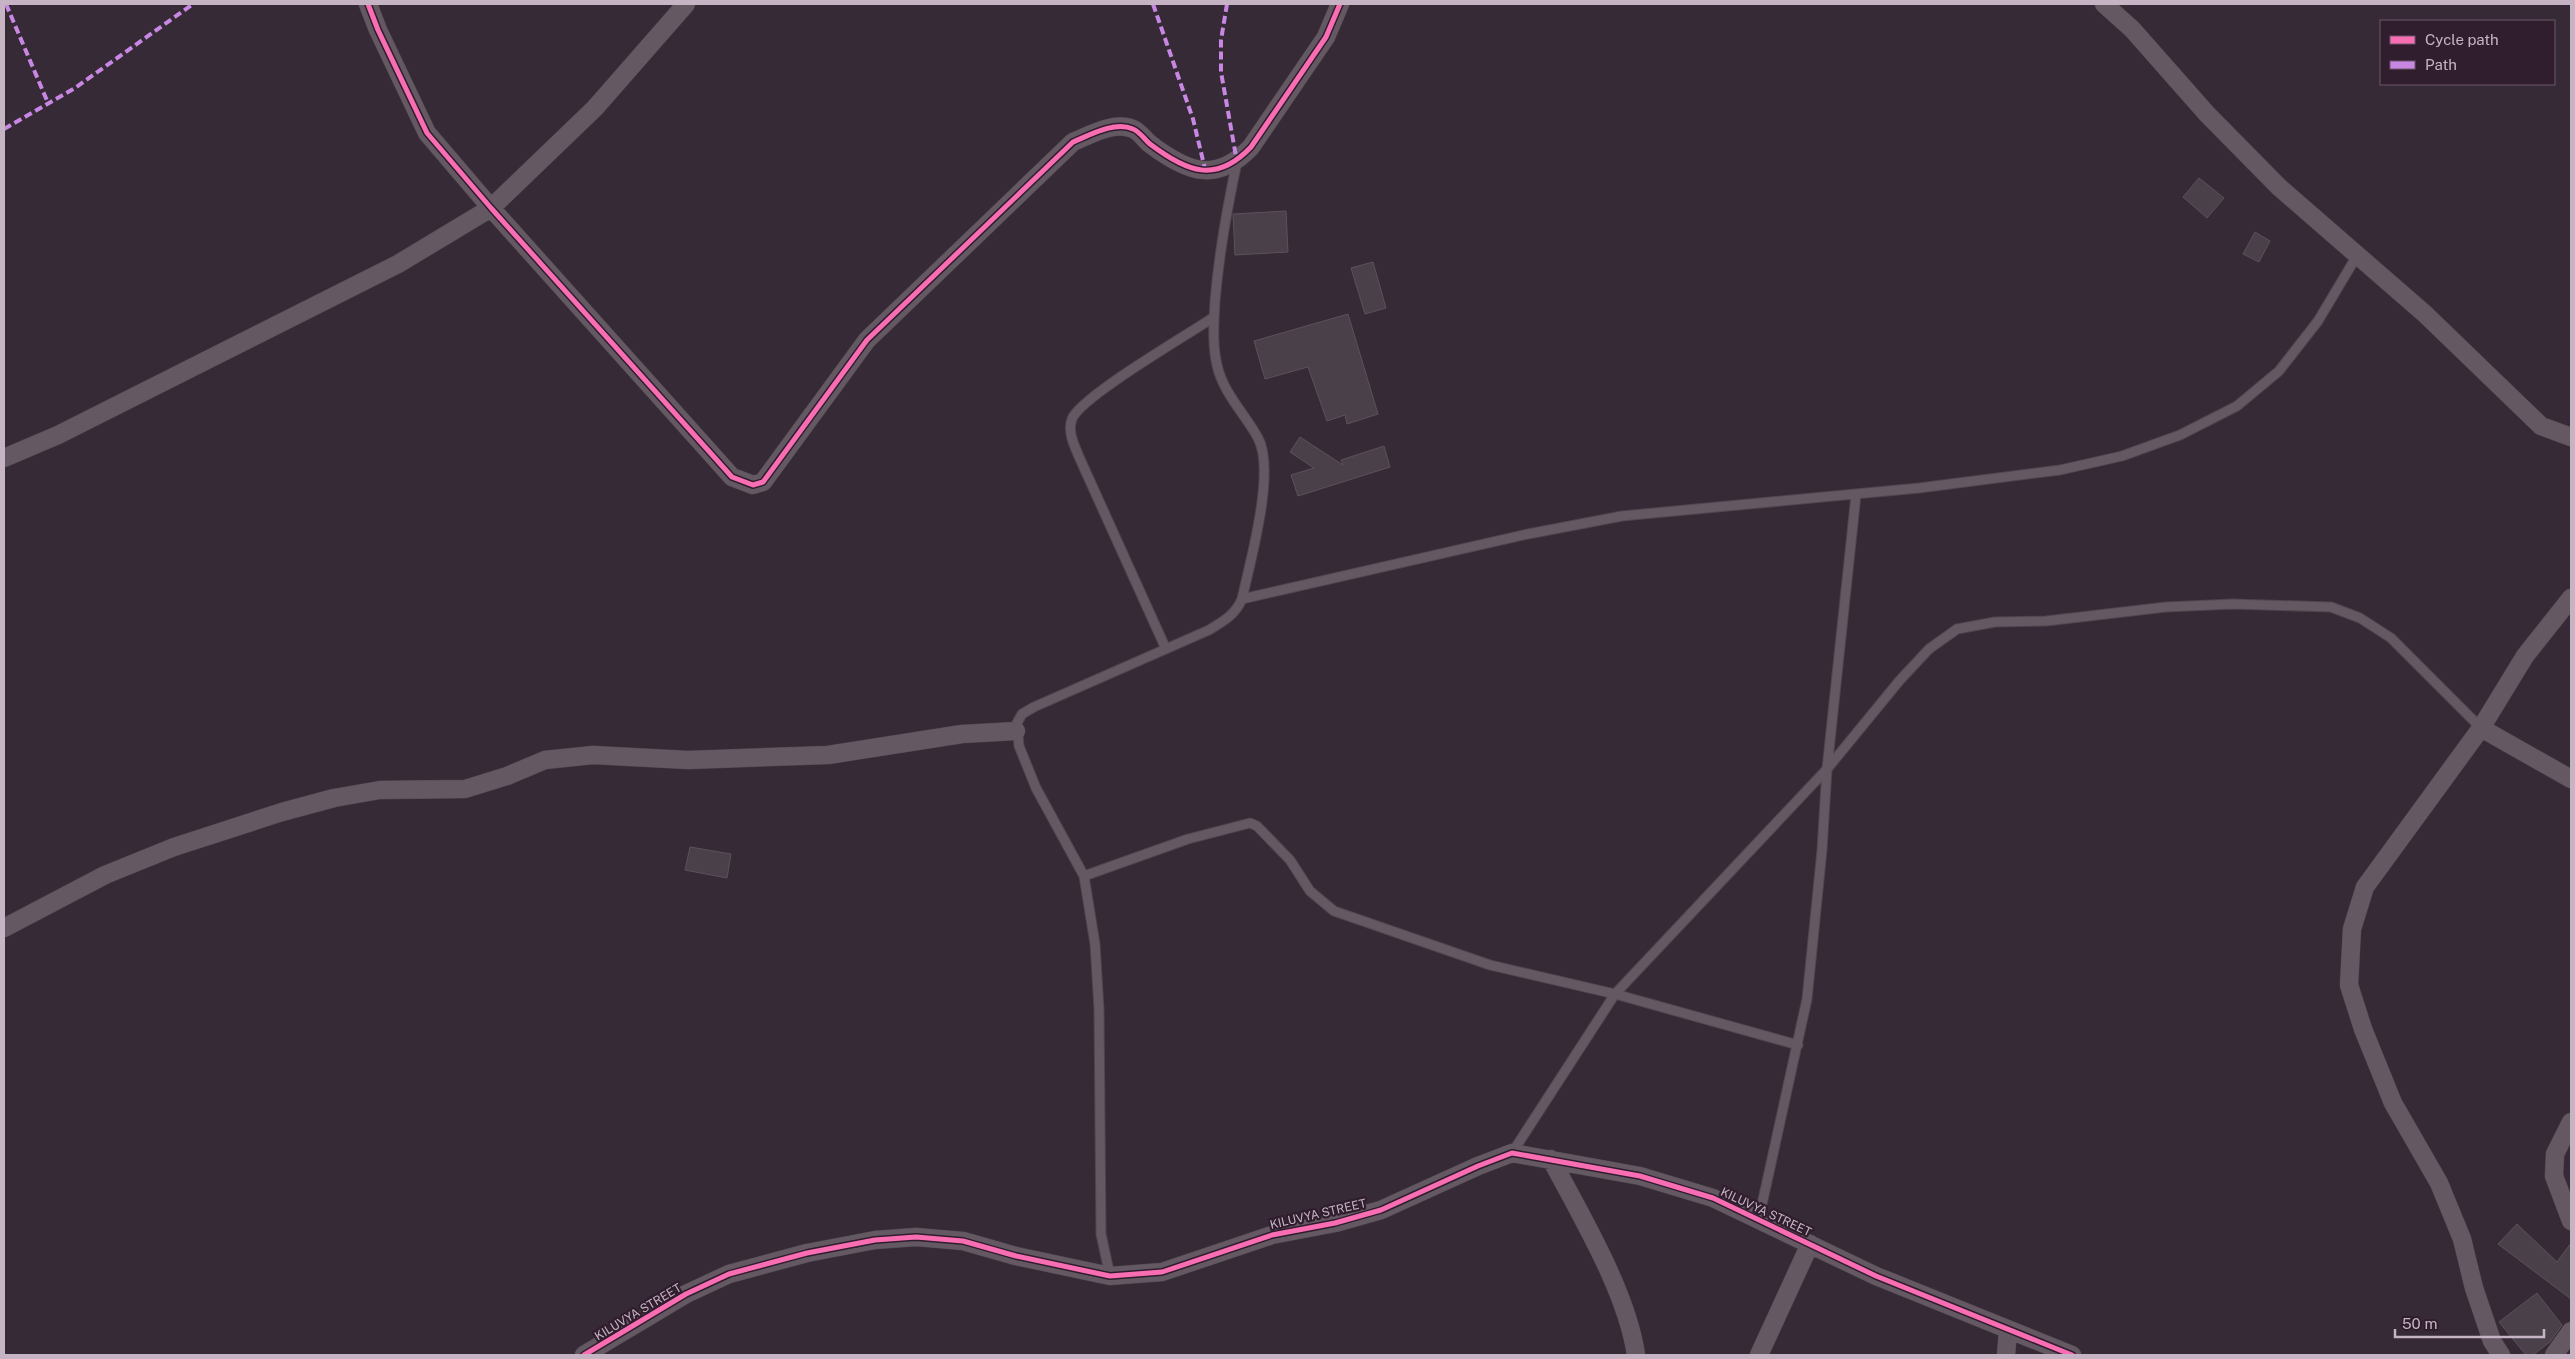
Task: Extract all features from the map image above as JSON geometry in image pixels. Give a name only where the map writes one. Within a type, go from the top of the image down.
[{"type":"street","points":[[368,4],[378,30],[427,133],[491,208],[732,477],[753,485],[763,482],[867,340],[1073,142],[1109,128],[1133,129],[1150,144],[1180,164],[1206,173],[1237,162],[1251,147],[1326,37],[1340,4]]},
{"type":"street","points":[[4,458],[58,435],[398,264],[491,208],[595,108],[686,4]]},
{"type":"street","points":[[2104,4],[2132,28],[2207,114],[2278,187],[2358,254],[2432,321],[2541,426],[2571,436]]},
{"type":"street","points":[[2501,1355],[2492,1340],[2474,1288],[2462,1239],[2440,1183],[2393,1103],[2349,985],[2352,929],[2365,887],[2481,728],[2525,656],[2571,598]]},
{"type":"street","points":[[2481,728],[2571,779]]},
{"type":"street","points":[[4,928],[105,875],[165,851],[282,812],[334,798],[380,790],[465,789],[507,776],[545,760],[593,755],[688,760],[828,755],[962,734],[1016,731]]},
{"type":"street","points":[[2571,1122],[2555,1154],[2554,1176],[2571,1221]]},
{"type":"street","name":"KILUVYA STREET","points":[[584,1355],[686,1294],[730,1274],[807,1253],[875,1240],[916,1237],[963,1241],[1034,1260],[1110,1276],[1162,1272],[1272,1235],[1335,1223],[1381,1210],[1478,1166],[1512,1153],[1640,1176],[1713,1198],[1759,1218],[1876,1276],[2072,1355]]},
{"type":"street","points":[[1551,1159],[1604,1261],[1633,1337],[1636,1355]]},
{"type":"street","points":[[1759,1355],[1810,1244]]},
{"type":"street","points":[[2006,1355],[2008,1330]]},
{"type":"street","points":[[2554,1355],[2571,1331]]},
{"type":"lane","points":[[1110,1276],[1101,1234],[1099,1009],[1095,944],[1084,876],[1036,788],[1018,746],[1016,731],[1022,714],[1228,619],[1237,610],[1242,599],[1260,515],[1263,462],[1259,440],[1224,385],[1217,367],[1214,344],[1214,317],[1220,249],[1237,162]]},
{"type":"lane","points":[[1242,599],[1508,538],[1622,516],[1856,495],[2060,470],[2122,456],[2180,435],[2237,406],[2279,371],[2318,321],[2358,254]]},
{"type":"lane","points":[[1166,649],[1080,459],[1071,436],[1072,420],[1080,407],[1105,388],[1214,317]]},
{"type":"lane","points":[[1759,1218],[1807,998],[1822,850],[1827,768],[1856,495]]},
{"type":"lane","points":[[1512,1153],[1615,994],[1827,768],[1929,649],[1957,628],[1995,622],[2046,621],[2166,607],[2289,604],[2331,607],[2360,618],[2391,638],[2481,728]]},
{"type":"lane","points":[[1084,876],[1188,839],[1250,824],[1257,826],[1290,860],[1310,892],[1334,911],[1490,965],[1615,994],[1798,1045]]},
{"type":"building","points":[[2199,178],[2224,198],[2207,218],[2183,197]]},
{"type":"building","points":[[1286,211],[1288,252],[1235,255],[1233,214]]},
{"type":"building","points":[[2255,232],[2270,241],[2259,262],[2243,254]]},
{"type":"building","points":[[1373,262],[1386,308],[1365,314],[1351,268]]},
{"type":"building","points":[[1348,314],[1378,414],[1347,424],[1345,415],[1327,421],[1308,367],[1265,379],[1254,341]]},
{"type":"building","points":[[1300,437],[1343,465],[1341,460],[1384,446],[1390,467],[1298,496],[1291,475],[1314,468],[1290,452]]},
{"type":"building","points":[[690,847],[731,854],[727,878],[685,870]]},
{"type":"building","points":[[2517,1224],[2557,1262],[2571,1243],[2571,1299],[2498,1244]]},
{"type":"building","points":[[2537,1293],[2562,1325],[2550,1342],[2533,1355],[2526,1355],[2499,1322]]},
{"type":"marked path","points":[[6,4],[48,103]]},
{"type":"marked path","points":[[4,129],[75,88],[193,4]]},
{"type":"marked path","points":[[1153,4],[1193,119],[1206,173]]},
{"type":"marked path","points":[[1227,4],[1221,40],[1221,72],[1237,162]]},
{"type":"cycle path","points":[[368,4],[378,30],[427,133],[491,208],[732,477],[753,485],[763,482],[867,340],[1073,142],[1102,130],[1126,127],[1135,130],[1164,154],[1189,167],[1213,170],[1226,166],[1238,159],[1251,147],[1326,37],[1340,4]]},
{"type":"cycle path","points":[[584,1355],[686,1294],[729,1274],[807,1253],[875,1240],[916,1237],[963,1241],[1016,1256],[1110,1276],[1162,1272],[1272,1235],[1335,1223],[1381,1210],[1478,1166],[1512,1153],[1640,1176],[1713,1198],[1876,1276],[2072,1355]]}]
